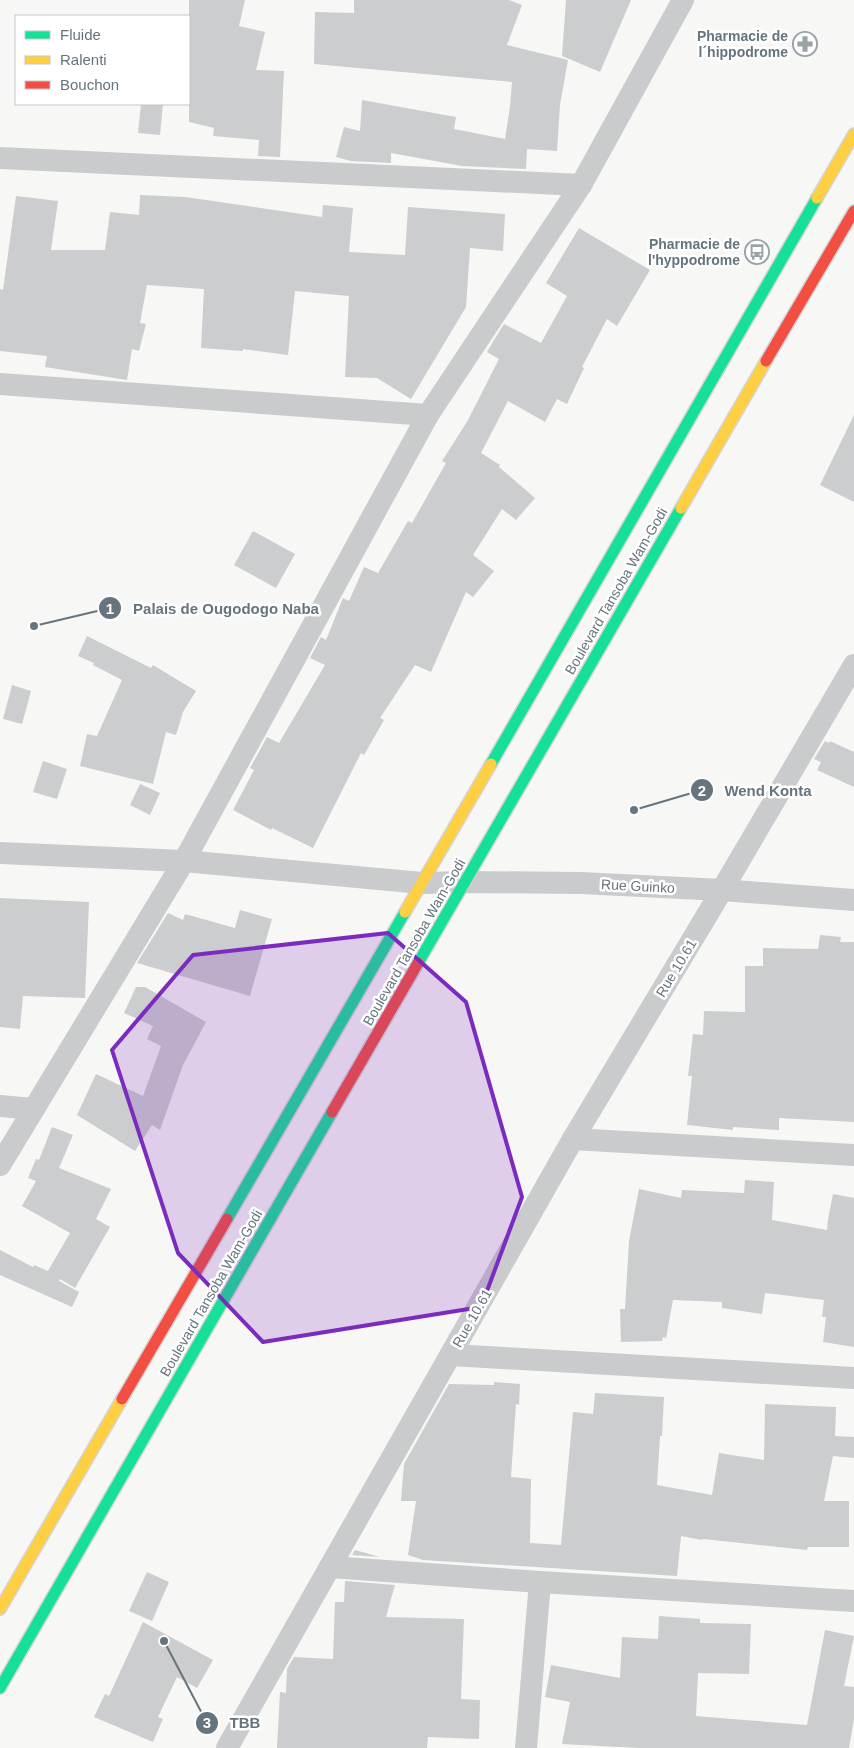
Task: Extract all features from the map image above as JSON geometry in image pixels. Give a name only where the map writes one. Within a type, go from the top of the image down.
[{"type":"main road","name":"Boulevard Tansoba Wam-Godi","points":[[0,1608],[422,883],[854,134]]},
{"type":"main road","name":"Boulevard Tansoba Wam-Godi","points":[[0,1688],[729,424],[854,211]]},
{"type":"street","points":[[0,1165],[184,861],[428,414],[581,185],[683,0]]},
{"type":"street","points":[[0,158],[581,185]]},
{"type":"street","points":[[0,384],[428,414]]},
{"type":"street","name":"Rue 10.61","points":[[227,1748],[573,1139],[854,665]]},
{"type":"street","name":"Rue Guinko","points":[[0,853],[184,861],[422,883],[581,883],[722,890],[854,900]]},
{"type":"street","points":[[0,1106],[33,1109]]},
{"type":"street","points":[[573,1139],[854,1155]]},
{"type":"street","points":[[451,1355],[854,1378]]},
{"type":"street","points":[[330,1567],[854,1601]]},
{"type":"street","points":[[526,1748],[540,1582]]},
{"type":"highlighted area","points":[[388,933],[466,1002],[522,1197],[481,1307],[263,1342],[178,1253],[112,1050],[193,955]]},
{"type":"building","points":[[189,0],[245,0],[239,26],[265,32],[256,70],[284,71],[280,157],[258,156],[259,140],[213,136],[214,128],[189,122]]},
{"type":"building","points":[[354,0],[509,0],[522,5],[507,45],[568,60],[560,105],[557,151],[527,149],[526,169],[462,166],[391,153],[391,163],[351,161],[336,157],[344,127],[360,131],[362,100],[456,117],[454,129],[505,139],[510,107],[512,82],[314,64],[315,12],[354,13]]},
{"type":"building","points":[[566,0],[631,0],[600,72],[562,56]]},
{"type":"building","points":[[141,105],[163,105],[160,135],[138,133]]},
{"type":"building","points":[[140,195],[185,197],[322,217],[323,205],[353,208],[349,252],[405,255],[408,207],[505,214],[503,251],[470,248],[466,307],[411,399],[377,378],[345,377],[349,296],[295,291],[288,355],[243,349],[243,351],[201,348],[204,289],[147,285],[140,323],[146,324],[139,351],[132,349],[127,380],[45,367],[47,356],[0,351],[0,289],[3,290],[16,196],[58,201],[51,250],[105,250],[110,212],[139,215]]},
{"type":"building","points":[[579,228],[650,270],[617,326],[607,319],[582,367],[584,368],[567,404],[557,399],[545,422],[508,401],[481,453],[500,465],[499,467],[535,498],[516,520],[502,509],[473,555],[494,571],[473,597],[466,592],[431,672],[415,665],[380,718],[384,720],[364,755],[361,753],[313,848],[272,828],[271,830],[233,810],[254,770],[250,768],[267,737],[279,743],[325,665],[310,658],[321,637],[326,640],[343,598],[349,601],[364,567],[378,573],[408,521],[412,523],[446,463],[442,461],[468,420],[499,359],[487,352],[504,324],[541,343],[567,296],[546,283]]},
{"type":"building","points":[[854,415],[854,502],[820,485]]},
{"type":"building","points":[[253,531],[295,554],[276,588],[234,565]]},
{"type":"building","points":[[87,636],[151,668],[153,665],[196,691],[183,712],[176,735],[166,732],[153,784],[80,766],[87,734],[97,736],[122,680],[93,665],[94,663],[78,656]]},
{"type":"building","points":[[12,685],[31,691],[22,724],[3,719]]},
{"type":"building","points":[[825,741],[829,743],[830,741],[854,752],[854,787],[817,770],[821,762],[814,759]]},
{"type":"building","points":[[43,761],[67,769],[57,799],[33,792]]},
{"type":"building","points":[[140,784],[160,793],[150,815],[130,805]]},
{"type":"building","points":[[0,898],[89,902],[85,998],[23,996],[20,1029],[0,1027]]},
{"type":"building","points":[[240,910],[272,919],[250,996],[137,963],[168,913],[183,920],[185,914],[235,928]]},
{"type":"building","points":[[820,935],[841,937],[840,942],[854,942],[854,1122],[779,1118],[779,1130],[733,1127],[733,1130],[687,1125],[692,1076],[688,1076],[693,1034],[703,1035],[704,1011],[745,1012],[745,966],[763,966],[763,948],[818,949]]},
{"type":"building","points":[[136,987],[145,987],[206,1022],[183,1065],[160,1130],[152,1125],[135,1151],[77,1115],[96,1074],[143,1096],[161,1046],[147,1039],[153,1026],[124,1013]]},
{"type":"building","points":[[52,1127],[73,1135],[59,1168],[111,1189],[96,1219],[110,1227],[75,1288],[60,1279],[59,1281],[79,1292],[72,1307],[0,1275],[0,1250],[33,1267],[34,1265],[48,1271],[70,1233],[22,1206],[36,1181],[28,1178],[36,1159],[39,1160]]},
{"type":"building","points":[[745,1180],[774,1182],[772,1220],[827,1230],[833,1194],[854,1198],[854,1347],[823,1342],[826,1317],[822,1317],[824,1300],[765,1293],[762,1314],[722,1308],[722,1302],[673,1300],[666,1338],[663,1337],[662,1341],[621,1342],[620,1309],[625,1309],[629,1241],[639,1189],[681,1198],[682,1190],[744,1193]]},
{"type":"building","points":[[494,1382],[520,1384],[519,1405],[516,1404],[511,1477],[531,1479],[530,1543],[561,1545],[573,1412],[593,1414],[595,1393],[664,1397],[657,1485],[712,1495],[719,1453],[764,1460],[765,1404],[836,1407],[835,1436],[854,1437],[854,1458],[833,1456],[824,1501],[849,1501],[849,1547],[808,1547],[807,1550],[702,1540],[681,1536],[677,1576],[423,1560],[408,1555],[416,1501],[401,1501],[404,1464],[449,1384],[494,1385]]},
{"type":"building","points":[[355,1550],[380,1557],[352,1555]]},
{"type":"building","points":[[147,1572],[169,1582],[152,1621],[129,1611]]},
{"type":"building","points":[[345,1581],[395,1585],[386,1617],[464,1619],[461,1699],[480,1700],[479,1739],[428,1737],[427,1748],[277,1748],[280,1692],[286,1693],[287,1669],[294,1657],[333,1659],[335,1602],[344,1602]]},
{"type":"building","points":[[659,1616],[700,1619],[700,1623],[751,1624],[749,1674],[698,1673],[696,1716],[807,1725],[825,1630],[854,1636],[844,1686],[854,1687],[854,1719],[849,1748],[639,1748],[562,1744],[570,1702],[545,1697],[551,1665],[620,1678],[622,1637],[658,1639]]},
{"type":"building","points":[[143,1622],[213,1660],[197,1688],[177,1677],[158,1717],[163,1719],[153,1742],[94,1717],[105,1694],[109,1696]]},
{"type":"traffic: fast","points":[[491,764],[817,198]]},
{"type":"traffic: fast","points":[[418,963],[681,508]]},
{"type":"traffic: fast","points":[[227,1219],[405,912]]},
{"type":"traffic: fast","points":[[0,1688],[332,1112]]},
{"type":"traffic: slow","points":[[817,198],[854,134]]},
{"type":"traffic: slow","points":[[681,508],[766,361]]},
{"type":"traffic: slow","points":[[405,912],[491,764]]},
{"type":"traffic: slow","points":[[0,1609],[122,1399]]},
{"type":"traffic: jam","points":[[766,361],[854,211]]},
{"type":"traffic: jam","points":[[332,1112],[418,963]]},
{"type":"traffic: jam","points":[[122,1399],[227,1219]]},
{"type":"place","name":"Pharmacie de l´hippodrome","points":[[805,44]]},
{"type":"place","name":"Pharmacie de l'hyppodrome","points":[[757,252]]},
{"type":"place","name":"Palais de Ougodogo Naba","points":[[34,626]]},
{"type":"place","name":"Wend Konta","points":[[634,810]]},
{"type":"place","name":"TBB","points":[[164,1641]]}]
